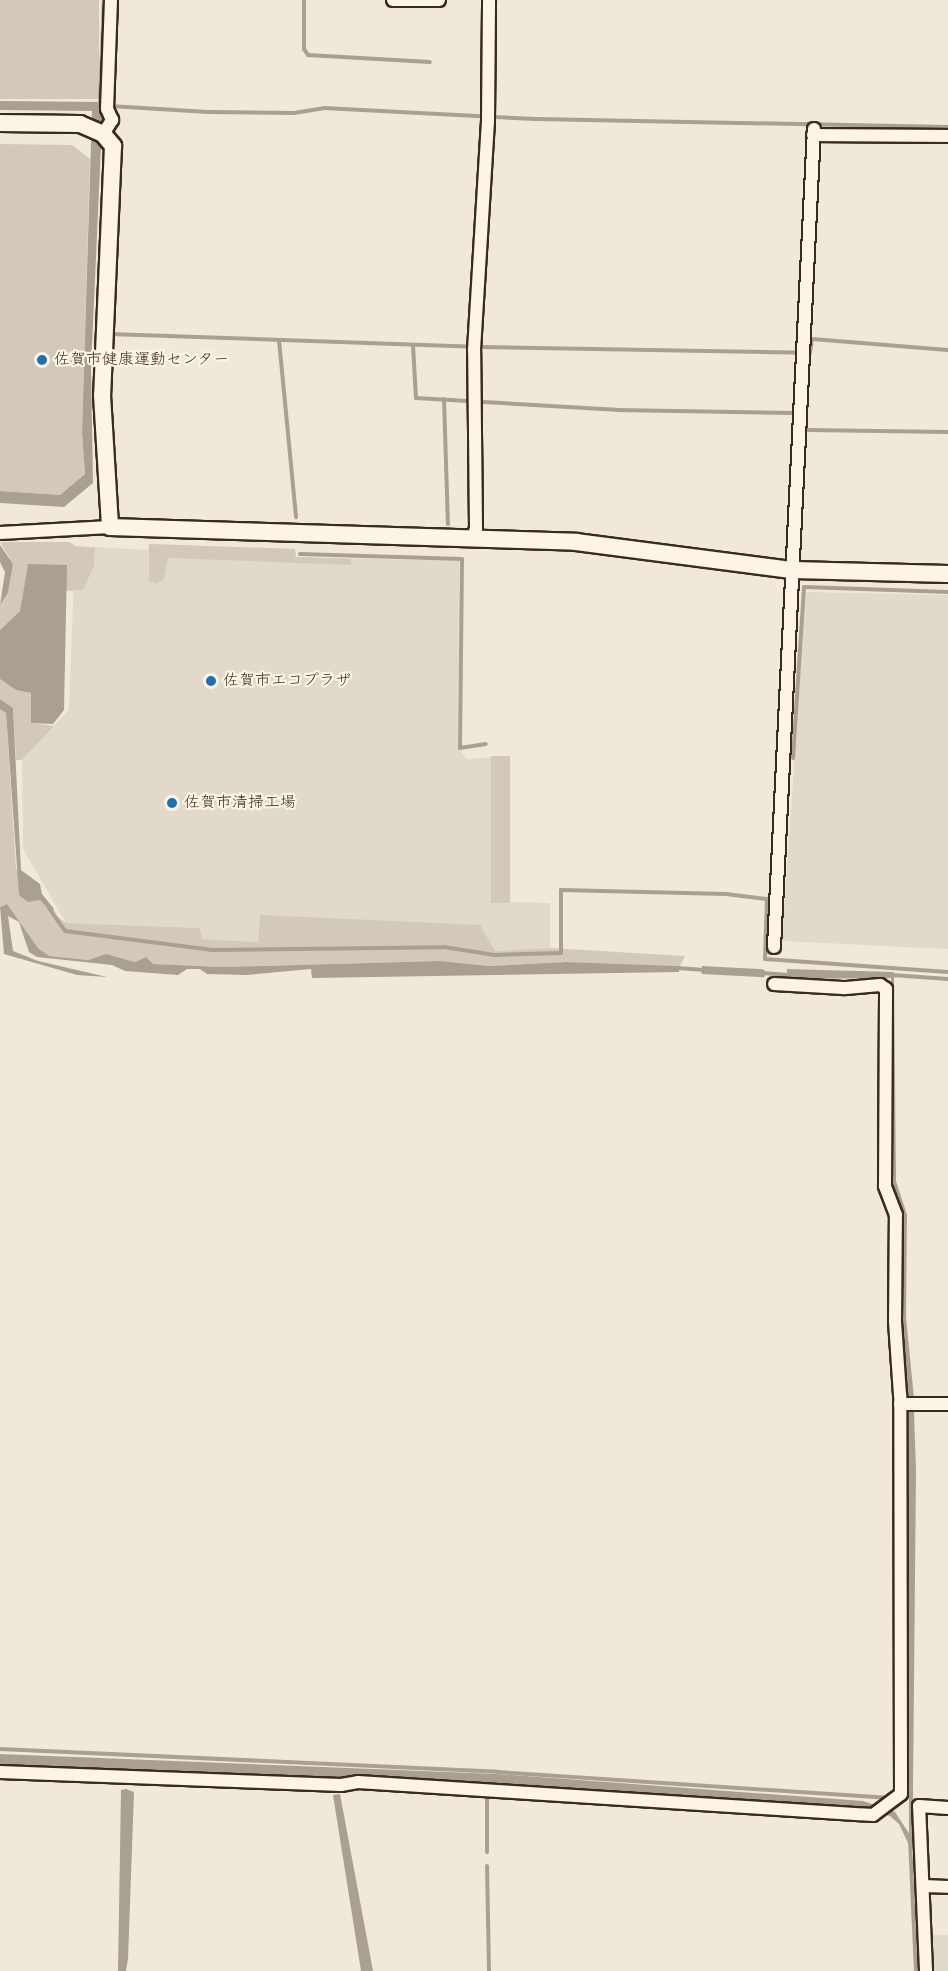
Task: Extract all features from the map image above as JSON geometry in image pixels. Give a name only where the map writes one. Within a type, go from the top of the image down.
[{"type":"street","points":[[103,134],[112,120],[107,106],[111,0]]},
{"type":"street","points":[[393,0],[439,0]]},
{"type":"street","points":[[472,539],[476,528],[474,346],[488,116],[489,0]]},
{"type":"street","points":[[0,123],[85,126],[103,134],[113,147],[105,335],[104,461],[110,527]]},
{"type":"street","points":[[774,947],[813,132],[948,136]]},
{"type":"street","points":[[0,533],[110,527],[472,539],[651,548],[793,570],[948,574]]},
{"type":"street","points":[[0,1772],[336,1785],[358,1782],[873,1815],[901,1794],[907,1404],[895,1321],[896,1215],[885,1186],[886,989],[880,985],[843,988],[774,984]]},
{"type":"street","points":[[907,1404],[948,1404]]},
{"type":"street","points":[[926,1971],[919,1806],[948,1808]]},
{"type":"street","points":[[923,1886],[948,1887]]},
{"type":"shaded area","points":[[0,0],[99,0],[99,99],[0,99]]},
{"type":"shaded area","points":[[0,101],[103,102],[91,368],[93,483],[64,507],[0,503],[0,491],[60,495],[85,474],[82,432],[92,111],[0,110]]},
{"type":"shaded area","name":"佐賀市健康運動センター","points":[[0,144],[72,145],[90,159],[82,432],[85,474],[60,495],[0,491]]},
{"type":"shaded area","points":[[0,542],[70,542],[75,546],[95,548],[94,566],[83,590],[66,591],[66,565],[28,565],[20,611],[0,630],[0,605],[8,593],[13,564]]},
{"type":"shaded area","points":[[149,544],[295,549],[296,557],[459,561],[458,748],[467,759],[510,756],[509,902],[550,903],[550,948],[495,951],[260,916],[258,942],[202,939],[200,928],[66,923],[23,849],[22,760],[69,710],[75,546],[148,550]]},
{"type":"shaded area","points":[[149,544],[295,549],[296,557],[351,559],[351,565],[168,558],[164,579],[157,584],[149,581]]},
{"type":"shaded area","points":[[0,545],[13,564],[8,593],[0,605],[5,572],[0,562]]},
{"type":"shaded area","points":[[28,564],[67,565],[64,710],[53,724],[31,723],[31,693],[16,690],[0,679],[0,630],[20,611]]},
{"type":"shaded area","points":[[806,592],[948,595],[948,949],[782,941]]},
{"type":"shaded area","points":[[0,679],[16,690],[31,693],[31,723],[54,726],[22,760],[16,760],[13,708],[0,699]]},
{"type":"shaded area","points":[[0,699],[13,708],[21,870],[40,884],[42,894],[54,909],[52,913],[40,900],[28,902],[19,895],[6,713],[0,709]]},
{"type":"shaded area","points":[[0,709],[6,713],[16,868],[52,913],[66,923],[200,928],[202,939],[258,942],[260,915],[480,925],[495,951],[550,948],[685,956],[680,966],[567,962],[489,966],[440,961],[223,967],[152,964],[146,957],[135,962],[106,954],[88,960],[49,956],[38,948],[7,904],[0,907]]},
{"type":"shaded area","points":[[491,756],[510,756],[510,903],[491,903]]},
{"type":"shaded area","points":[[7,904],[38,948],[49,956],[88,960],[106,954],[135,962],[146,957],[153,964],[223,967],[440,961],[489,966],[567,962],[680,966],[679,972],[312,978],[311,969],[247,975],[207,974],[200,969],[187,969],[178,975],[125,971],[112,965],[37,957],[29,952],[19,922],[8,916],[13,951],[38,961],[107,977],[77,975],[4,954],[0,907]]},
{"type":"shaded area","points":[[702,966],[765,969],[764,977],[702,974]]},
{"type":"shaded area","points":[[787,969],[894,972],[896,1181],[907,1215],[906,1317],[914,1398],[907,1399],[901,1320],[900,1213],[892,1184],[891,978],[787,979]]},
{"type":"shaded area","points":[[908,1412],[914,1412],[916,1470],[913,1790],[907,1791]]},
{"type":"shaded area","points":[[0,1754],[498,1774],[863,1801],[895,1812],[914,1841],[909,1845],[899,1824],[890,1816],[864,1808],[359,1777],[335,1780],[0,1767]]},
{"type":"shaded area","points":[[121,1790],[134,1792],[128,1959],[126,1971],[118,1971]]},
{"type":"shaded area","points":[[340,1794],[373,1971],[361,1971],[333,1795]]},
{"type":"shaded area","points":[[931,1935],[948,1935],[948,1971],[931,1971]]},
{"type":"waterway","points":[[100,102],[104,0]]},
{"type":"waterway","points":[[304,0],[304,49],[308,55],[430,62]]},
{"type":"waterway","points":[[110,106],[208,112],[294,113],[324,108],[536,119],[948,127]]},
{"type":"waterway","points":[[110,334],[481,347],[810,353],[812,339],[948,350]]},
{"type":"waterway","points":[[279,340],[296,517]]},
{"type":"waterway","points":[[413,345],[416,398],[616,410],[792,413]]},
{"type":"waterway","points":[[444,399],[448,524]]},
{"type":"waterway","points":[[808,430],[948,432]]},
{"type":"waterway","points":[[300,554],[462,559],[460,748],[486,744]]},
{"type":"waterway","points":[[793,758],[804,587],[948,592]]},
{"type":"waterway","points":[[49,908],[65,931],[213,950],[444,947],[494,955],[561,953],[561,890],[726,894],[767,899],[765,959],[948,972]]},
{"type":"waterway","points":[[677,968],[705,970]]},
{"type":"waterway","points":[[761,973],[792,975]]},
{"type":"waterway","points":[[892,975],[948,979]]},
{"type":"waterway","points":[[0,1749],[498,1772],[887,1798]]},
{"type":"waterway","points":[[911,1786],[911,1838]]},
{"type":"waterway","points":[[487,1796],[487,1852]]},
{"type":"waterway","points":[[910,1840],[916,1971]]},
{"type":"waterway","points":[[487,1866],[489,1971]]},
{"type":"place","name":"佐賀市健康運動センター","points":[[42,360]]},
{"type":"place","name":"佐賀市エコプラザ","points":[[211,681]]},
{"type":"place","name":"佐賀市清掃工場","points":[[172,803]]}]
